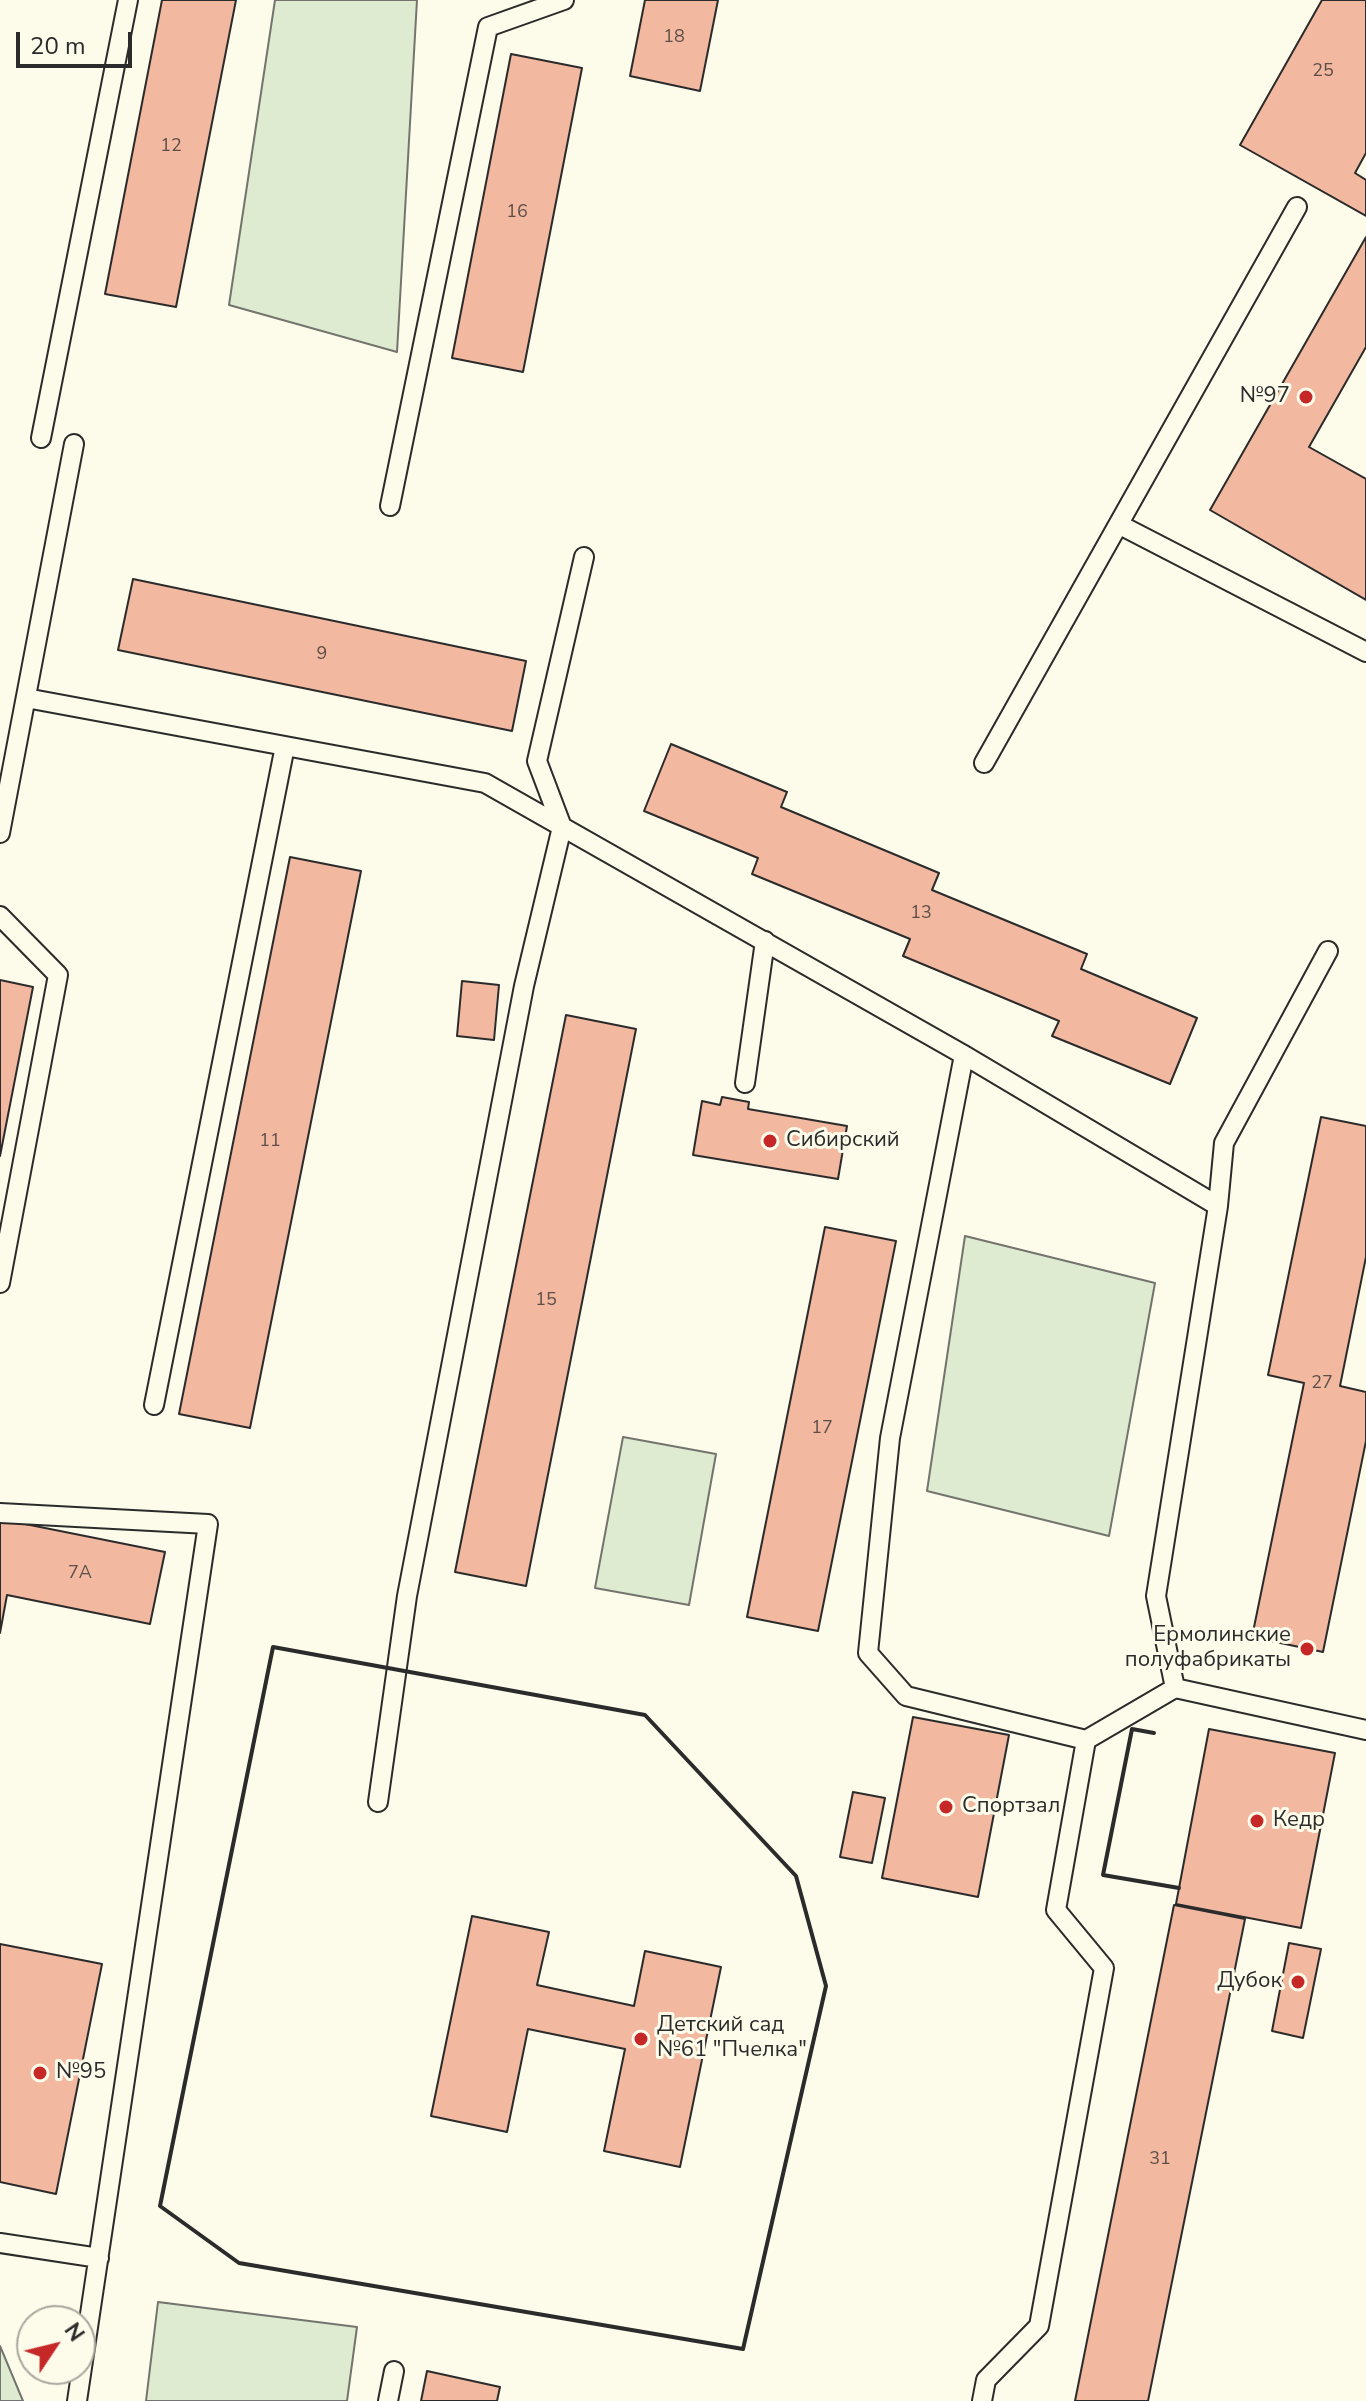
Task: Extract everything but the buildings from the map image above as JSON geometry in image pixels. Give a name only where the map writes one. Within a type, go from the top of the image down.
[{"type":"lane","points":[[41,438],[128,0]]},
{"type":"lane","points":[[390,506],[488,27],[564,0]]},
{"type":"lane","points":[[984,763],[1297,207]]},
{"type":"lane","points":[[0,833],[74,444]]},
{"type":"lane","points":[[1120,525],[1366,652]]},
{"type":"lane","points":[[378,1802],[407,1596],[524,986],[562,827],[537,761],[584,557]]},
{"type":"lane","points":[[26,698],[485,783],[964,1055],[1218,1206]]},
{"type":"lane","points":[[154,1405],[285,746]]},
{"type":"lane","points":[[0,916],[58,975],[0,1283]]},
{"type":"lane","points":[[745,1083],[765,941]]},
{"type":"lane","points":[[1175,1688],[1156,1596],[1218,1206],[1224,1143],[1328,951]]},
{"type":"lane","points":[[964,1055],[890,1438],[868,1653],[906,1696],[1086,1740],[1175,1688],[1366,1730]]},
{"type":"lane","points":[[0,1513],[208,1524],[77,2401]]},
{"type":"lane","points":[[982,2401],[986,2380],[1039,2326],[1104,1968],[1056,1910],[1086,1740]]},
{"type":"lane","points":[[0,2243],[99,2258]]},
{"type":"lane","points":[[388,2401],[394,2371]]},
{"type":"green space","points":[[275,0],[417,0],[397,352],[229,305]]},
{"type":"green space","points":[[965,1236],[1155,1283],[1109,1536],[927,1491]]},
{"type":"green space","points":[[623,1437],[716,1454],[689,1605],[595,1588]]},
{"type":"green space","points":[[158,2302],[357,2327],[347,2401],[146,2401]]},
{"type":"green space","points":[[0,2346],[23,2401],[0,2401]]},
{"type":"wall","points":[[273,1647],[645,1715],[796,1876],[826,1986],[743,2349],[239,2263],[160,2206],[273,1647]]},
{"type":"wall","points":[[1154,1733],[1132,1729],[1103,1875],[1179,1888]]},
{"type":"place","name":"№97","points":[[1306,397]]},
{"type":"place","name":"Сибирский","points":[[770,1141]]},
{"type":"place","name":"Ермолинские полуфабрикаты","points":[[1307,1649]]},
{"type":"place","name":"Спортзал","points":[[946,1807]]},
{"type":"place","name":"Кедр","points":[[1257,1821]]},
{"type":"place","name":"Дубок","points":[[1298,1982]]},
{"type":"place","name":"Детский сад №61 \"Пчелка\"","points":[[641,2039]]},
{"type":"place","name":"№95","points":[[40,2073]]}]
